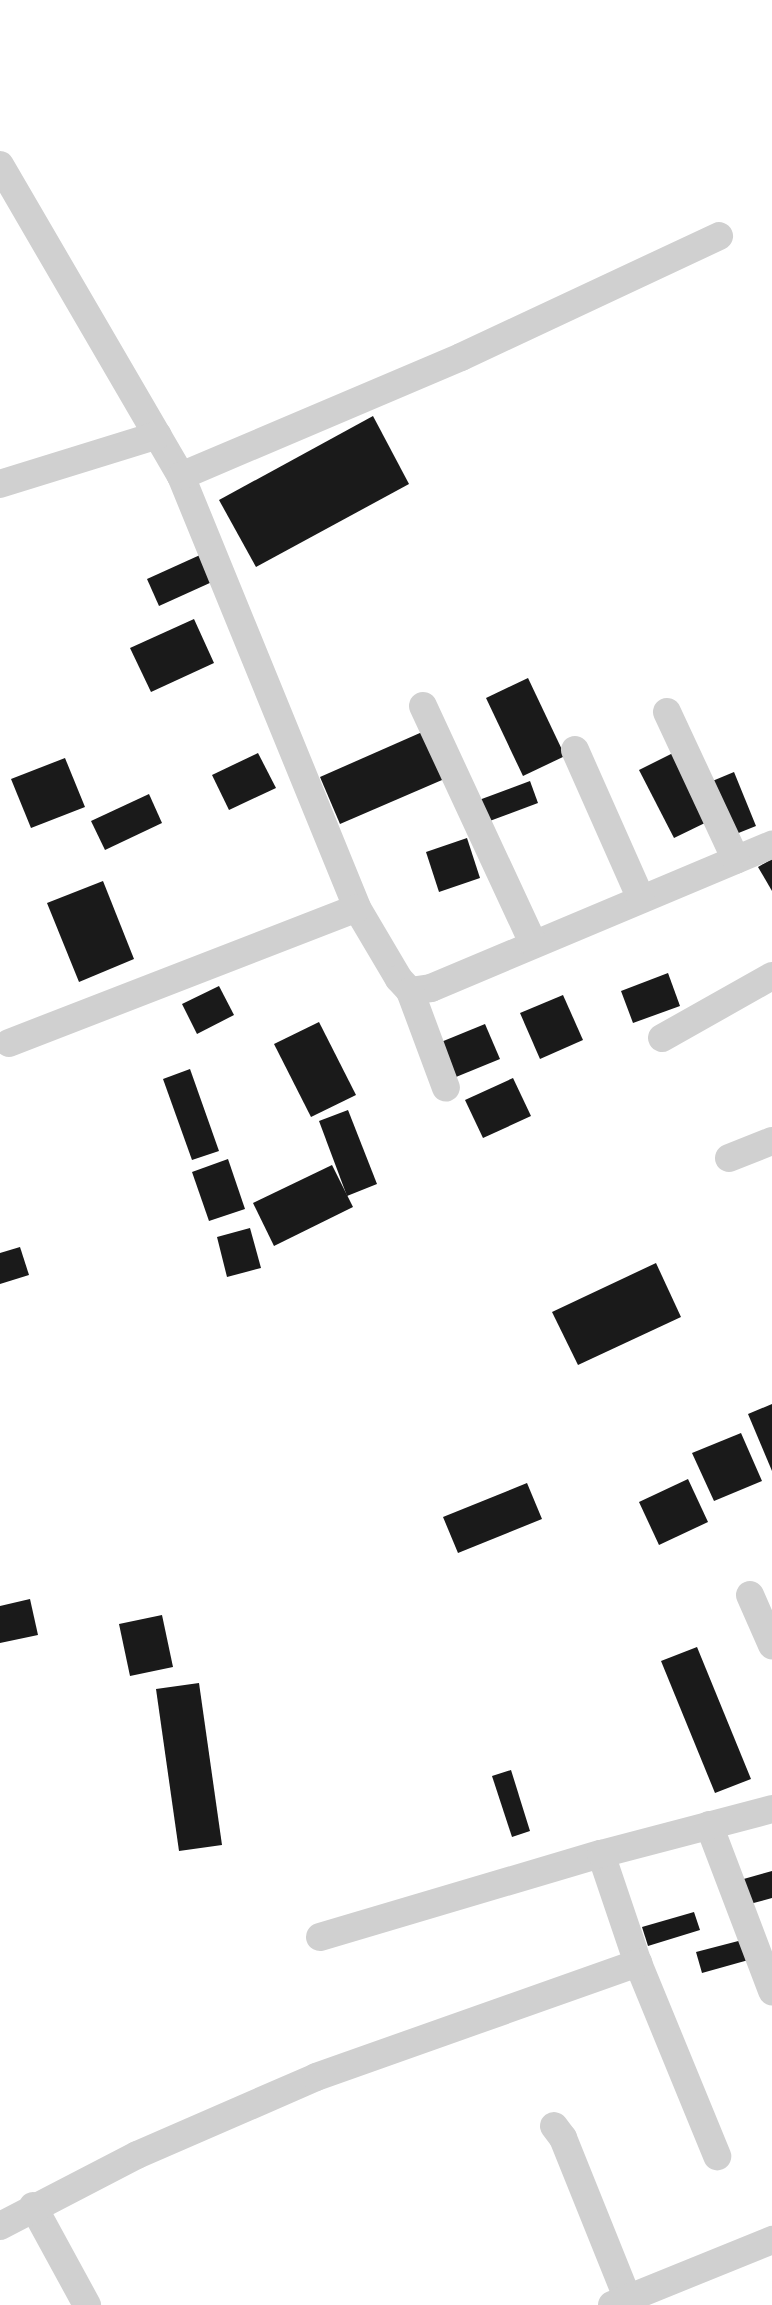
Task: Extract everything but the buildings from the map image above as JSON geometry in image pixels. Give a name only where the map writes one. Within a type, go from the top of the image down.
[{"type":"street","points":[[0,165],[181,476],[357,908],[399,979],[410,990],[446,1088]]},
{"type":"street","points":[[181,476],[461,357],[719,236]]},
{"type":"street","points":[[0,484],[158,435]]},
{"type":"street","points":[[423,706],[533,943]]},
{"type":"street","points":[[668,712],[736,860]]},
{"type":"street","points":[[575,750],[641,899]]},
{"type":"street","points":[[410,990],[430,988],[533,943],[772,845]]},
{"type":"street","points":[[9,1043],[357,908]]},
{"type":"street","points":[[662,1038],[772,976]]},
{"type":"street","points":[[729,1158],[772,1141]]},
{"type":"street","points":[[750,1595],[772,1645]]},
{"type":"street","points":[[320,1937],[601,1854],[772,1809]]},
{"type":"street","points":[[709,1825],[772,1991]]},
{"type":"street","points":[[601,1854],[638,1963],[717,2156]]},
{"type":"street","points":[[0,2226],[33,2206],[137,2155],[316,2077],[638,1963]]},
{"type":"street","points":[[554,2126],[563,2138],[623,2303],[772,2240]]},
{"type":"street","points":[[33,2206],[87,2305]]}]
